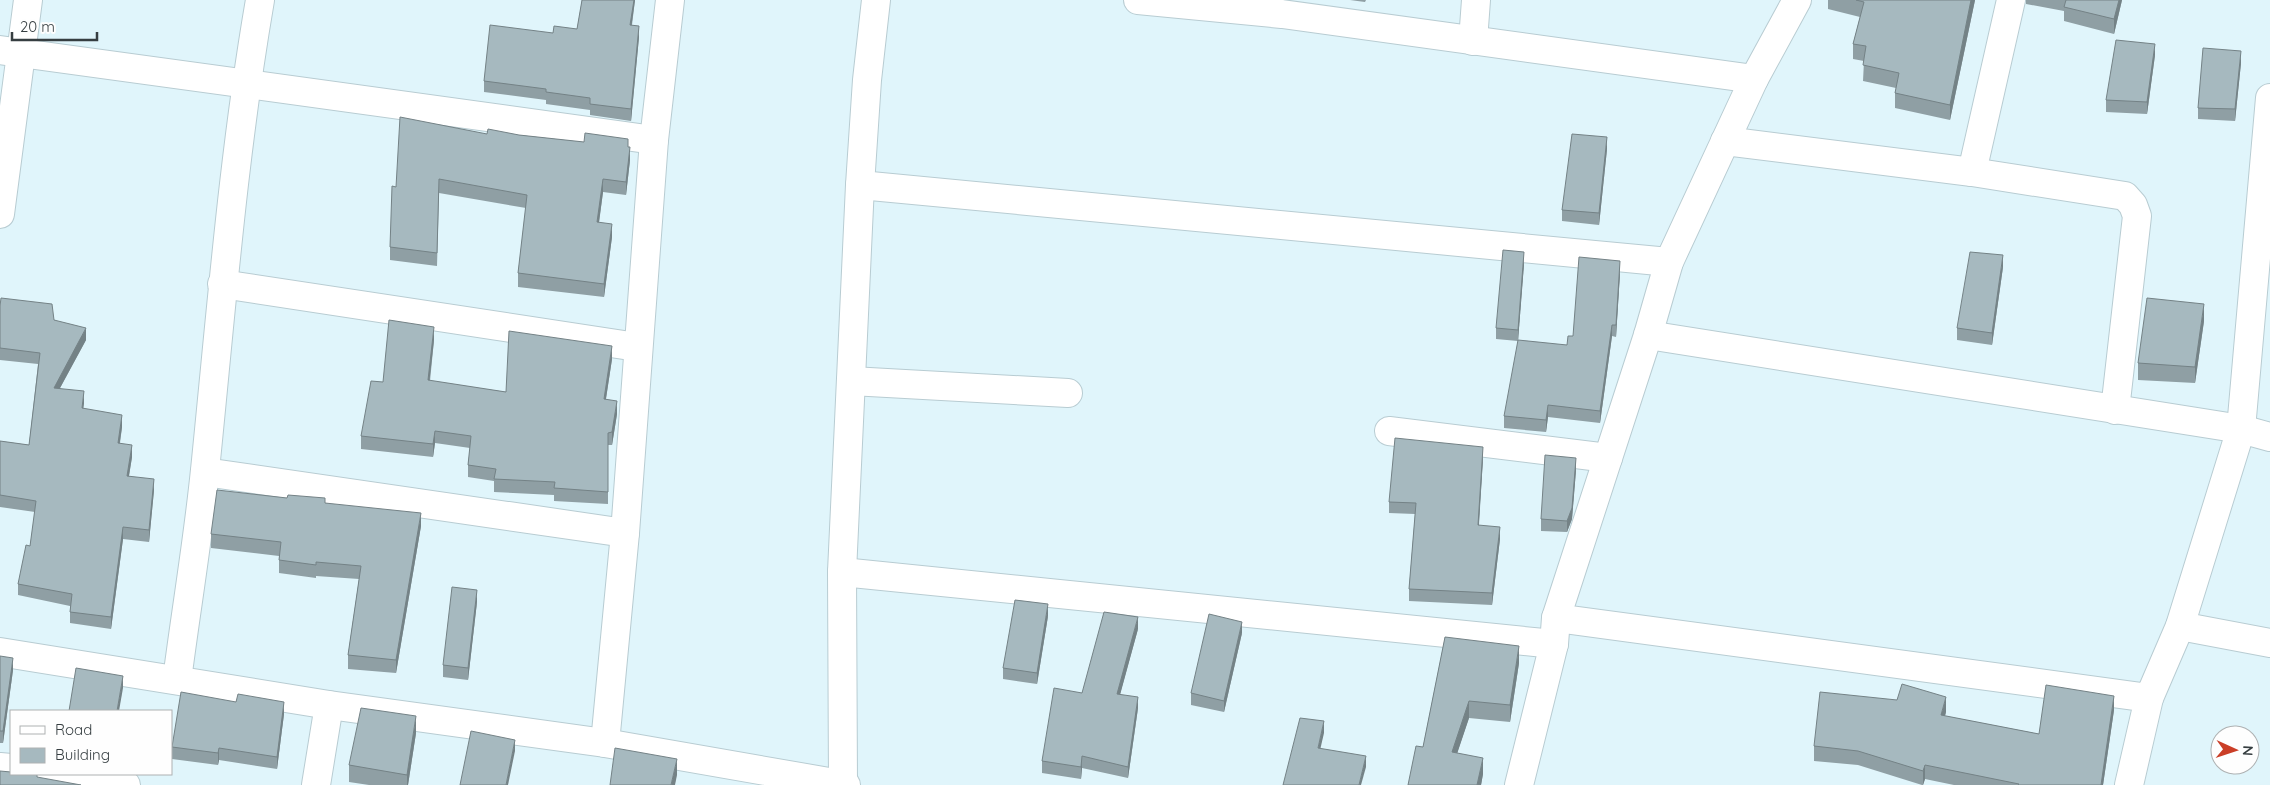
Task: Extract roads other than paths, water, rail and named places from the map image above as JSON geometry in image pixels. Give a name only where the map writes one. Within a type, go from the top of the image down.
[{"type":"street","points":[[0,214],[10,51],[28,0]]},
{"type":"street","points":[[177,680],[205,472],[222,284],[246,84],[260,0]]},
{"type":"street","points":[[605,743],[625,533],[637,347],[654,140],[670,0]]},
{"type":"street","points":[[0,652],[329,706],[605,743],[844,785],[842,572],[860,185],[867,80],[876,0]]},
{"type":"street","points":[[1138,0],[1282,7],[1473,40],[1754,79]]},
{"type":"street","points":[[1473,40],[1476,0]]},
{"type":"street","points":[[1520,785],[1555,631],[1669,262],[1754,79],[1797,0]]},
{"type":"street","points":[[1972,172],[2011,0]]},
{"type":"street","points":[[10,51],[654,140]]},
{"type":"street","points":[[2129,785],[2149,698],[2180,626],[2241,429],[2270,98]]},
{"type":"street","points":[[1724,141],[1972,172],[2125,196],[2133,205],[2137,216],[2115,410]]},
{"type":"street","points":[[860,185],[1669,262]]},
{"type":"street","points":[[222,284],[637,347]]},
{"type":"street","points":[[1648,335],[2241,429],[2270,437]]},
{"type":"street","points":[[851,381],[1068,393]]},
{"type":"street","points":[[1389,432],[1608,458]]},
{"type":"street","points":[[205,472],[625,533]]},
{"type":"street","points":[[842,572],[1555,631],[2149,698]]},
{"type":"street","points":[[2180,626],[2270,643]]},
{"type":"street","points":[[316,785],[329,706]]},
{"type":"street","points":[[55,775],[126,785]]}]
